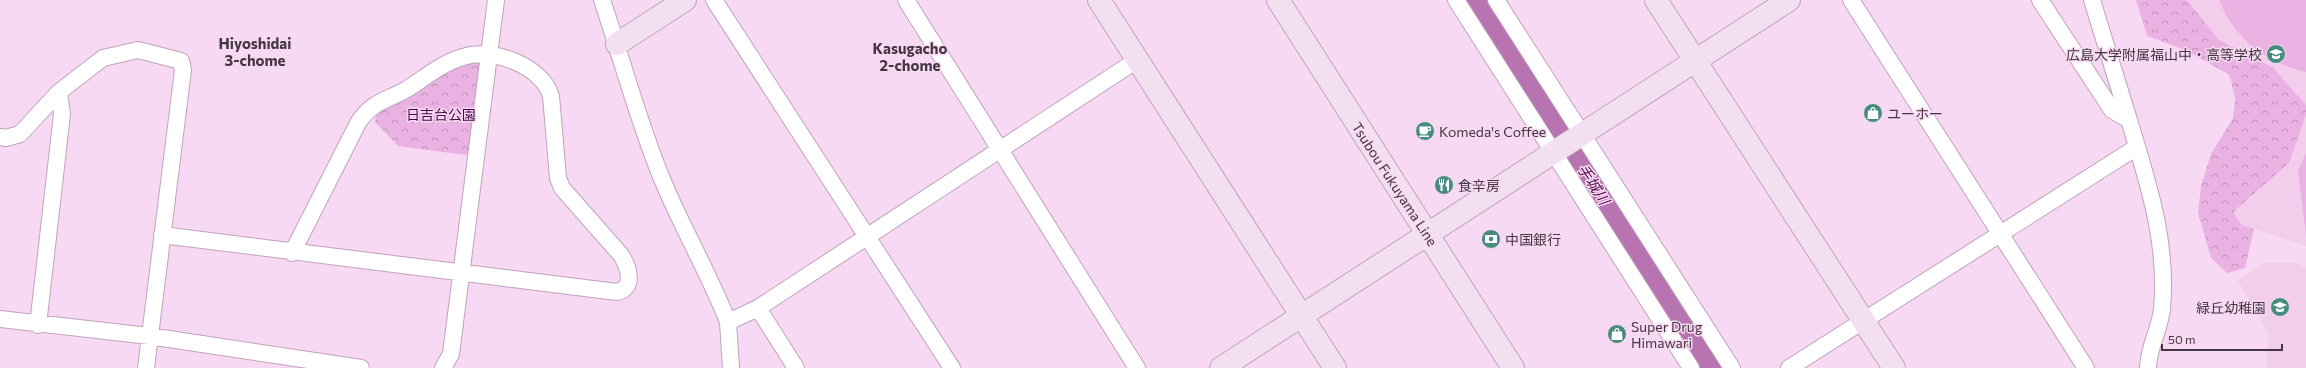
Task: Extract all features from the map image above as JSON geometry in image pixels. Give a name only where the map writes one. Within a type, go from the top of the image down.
[{"type":"street","points":[[442,368],[451,354],[460,272],[496,0]]},
{"type":"street","points":[[602,0],[662,178],[691,243],[718,294],[728,322],[731,368]]},
{"type":"street","points":[[616,44],[685,0]]},
{"type":"street","points":[[714,0],[952,368]]},
{"type":"street","points":[[906,0],[1137,368]]},
{"type":"street","points":[[1099,0],[1335,368]]},
{"type":"street","name":"Tsubou Fukuyama Line","points":[[1278,0],[1513,368]]},
{"type":"street","points":[[1456,0],[1566,143],[1732,368]]},
{"type":"street","points":[[1496,0],[1566,143],[1691,368]]},
{"type":"street","points":[[1656,0],[1894,368]]},
{"type":"street","points":[[1221,368],[1428,235],[1566,143],[1696,62],[1789,0]]},
{"type":"street","points":[[1851,0],[1999,234],[2086,368]]},
{"type":"street","points":[[2040,0],[2112,110],[2129,120]]},
{"type":"street","points":[[2092,0],[2160,228],[2164,280],[2162,311],[2148,368]]},
{"type":"street","points":[[0,137],[6,138],[20,134],[59,92],[103,58],[138,50],[181,61],[184,70],[146,368]]},
{"type":"street","points":[[162,235],[292,253],[617,292],[623,290],[629,283],[625,262],[621,255],[562,188],[558,178],[551,96],[548,87],[542,79],[522,66],[488,56],[471,55],[458,58],[407,89],[369,108],[358,123],[292,253]]},
{"type":"street","points":[[728,322],[758,308],[1138,60]]},
{"type":"street","points":[[38,325],[62,114],[59,92]]},
{"type":"street","points":[[1789,368],[1864,322],[1999,234],[2137,147]]},
{"type":"street","points":[[758,308],[796,368]]},
{"type":"street","points":[[0,319],[38,325],[149,336],[361,368]]},
{"type":"shaded area","name":"広島大学附属福山中・高等学校","points":[[2187,0],[2306,0],[2306,105],[2273,68],[2219,40]]},
{"type":"shaded area","points":[[2306,115],[2306,246],[2242,225],[2233,212],[2289,163]]},
{"type":"shaded area","name":"緑丘幼稚園","points":[[2263,263],[2295,263],[2306,268],[2306,368],[2267,368],[2268,332],[2238,281]]},
{"type":"green space","points":[[2136,0],[2187,0],[2219,40],[2273,68],[2306,105],[2306,115],[2289,163],[2233,212],[2242,225],[2254,229],[2245,268],[2227,273],[2211,258],[2198,213],[2201,186],[2211,154],[2233,118],[2235,99],[2231,80],[2228,74],[2185,50],[2147,36]]},
{"type":"green space","name":"広島大学附属福山中・高等学校","points":[[2219,0],[2306,0],[2306,72],[2278,63],[2253,47],[2233,26]]},
{"type":"green space","name":"日吉台公園","points":[[486,58],[473,156],[398,146],[375,122],[377,106],[437,71]]},
{"type":"green space","points":[[2306,153],[2306,235],[2298,171]]},
{"type":"waterway","name":"手城川","points":[[1477,0],[1712,368]]},
{"type":"place","name":"広島大学附属福山中・高等学校","points":[[2276,54]]},
{"type":"place","name":"ユーホー","points":[[1873,113]]},
{"type":"place","name":"Komeda's Coffee","points":[[1425,131]]},
{"type":"place","name":"食辛房","points":[[1444,185]]},
{"type":"place","name":"中国銀行","points":[[1491,239]]},
{"type":"place","name":"緑丘幼稚園","points":[[2280,307]]},
{"type":"place","name":"Super Drug Himawari","points":[[1617,334]]},
{"type":"district","name":"Hiyoshidai 3-chome","points":[[255,52]]},
{"type":"district","name":"Kasugacho 2-chome","points":[[910,56]]}]
